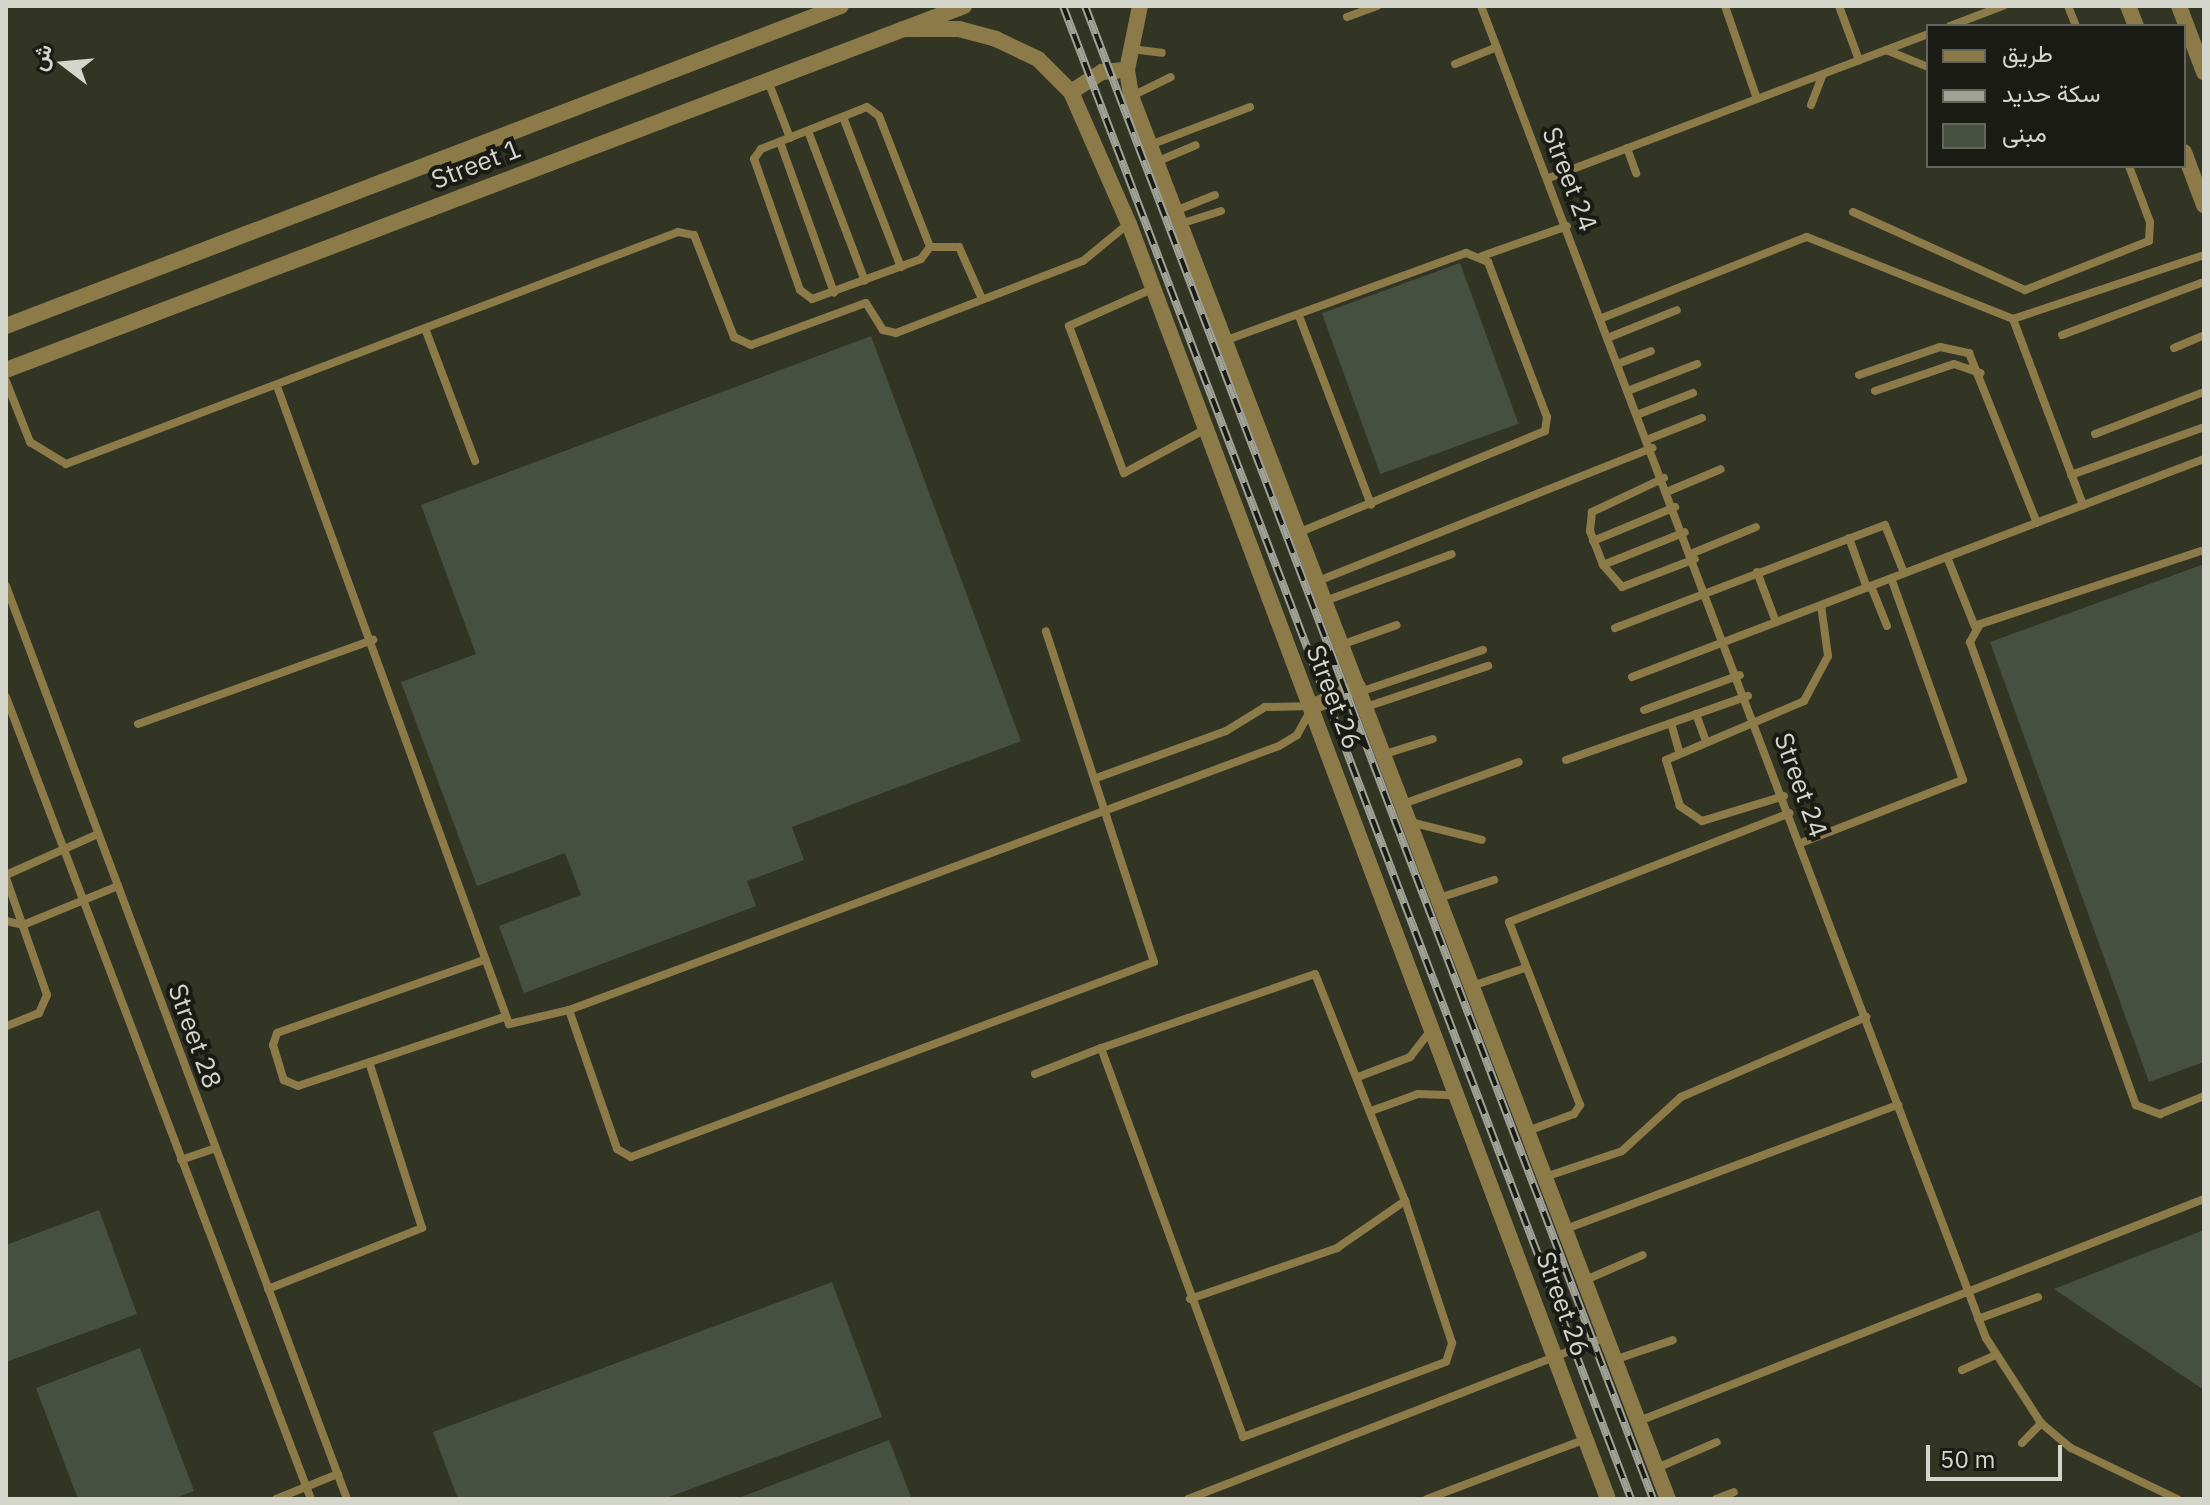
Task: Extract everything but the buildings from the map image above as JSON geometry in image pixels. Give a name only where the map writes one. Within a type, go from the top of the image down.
[{"type":"street","name":"Street 1","points":[[6,326],[841,6]]},
{"type":"street","name":"Street 1","points":[[6,370],[964,6]]},
{"type":"street","name":"Street 26","points":[[1140,6],[1127,70],[1131,96],[1385,754],[1541,1178],[1668,1499]]},
{"type":"street","points":[[2186,24],[2204,72]]},
{"type":"street","name":"Street 26","points":[[903,29],[959,29],[1005,42],[1038,59],[1071,92],[1129,224],[1204,430],[1313,706],[1608,1499]]},
{"type":"street","points":[[1071,92],[1102,72],[1127,70]]},
{"type":"street","points":[[2186,157],[2204,205]]},
{"type":"street","points":[[1313,706],[1361,695]]},
{"type":"lane","points":[[1347,17],[1377,6]]},
{"type":"lane","name":"Street 24","points":[[1481,6],[1727,640],[1978,1319],[1995,1355],[2041,1423],[2071,1448],[2177,1499]]},
{"type":"lane","points":[[1725,6],[1757,99]]},
{"type":"lane","points":[[1839,6],[1859,60]]},
{"type":"lane","points":[[1974,21],[2003,6]]},
{"type":"lane","points":[[1549,178],[1926,35]]},
{"type":"lane","points":[[1455,64],[1497,47]]},
{"type":"lane","points":[[1130,49],[1162,53]]},
{"type":"lane","points":[[1886,50],[1926,66]]},
{"type":"lane","points":[[1811,105],[1823,74]]},
{"type":"lane","points":[[1131,96],[1171,77]]},
{"type":"lane","points":[[768,80],[790,138]]},
{"type":"lane","points":[[930,247],[877,112],[867,107],[759,151],[754,164],[802,294],[834,293],[901,267],[930,247],[959,247],[982,299]]},
{"type":"lane","points":[[1149,145],[1250,107]]},
{"type":"lane","points":[[843,117],[901,267]]},
{"type":"lane","points":[[808,131],[865,281]]},
{"type":"lane","points":[[780,142],[834,293]]},
{"type":"lane","points":[[1155,162],[1196,145]]},
{"type":"lane","points":[[1627,148],[1636,173]]},
{"type":"lane","points":[[1853,212],[2025,290],[2149,241],[2152,227],[2130,168]]},
{"type":"lane","points":[[1176,218],[1215,195]]},
{"type":"lane","points":[[1176,218],[1221,211]]},
{"type":"lane","points":[[6,381],[30,442],[66,464],[278,389],[686,232],[698,241],[734,337],[744,345],[861,304],[875,307],[883,330],[893,334],[1083,261],[1129,224]]},
{"type":"lane","points":[[1224,341],[1466,253],[1482,256],[1567,226]]},
{"type":"lane","points":[[1602,318],[1807,237],[2013,319],[2204,255]]},
{"type":"lane","points":[[1300,532],[1545,431],[1547,417],[1482,256]]},
{"type":"lane","points":[[2062,335],[2204,282]]},
{"type":"lane","points":[[1152,289],[1069,326],[1124,473],[1204,430]]},
{"type":"lane","points":[[1610,337],[1677,310]]},
{"type":"lane","points":[[1299,316],[1371,505]]},
{"type":"lane","points":[[2013,319],[2083,505]]},
{"type":"lane","points":[[426,331],[475,461]]},
{"type":"lane","points":[[2174,348],[2204,335]]},
{"type":"lane","points":[[1859,375],[1948,345],[1969,353],[1981,373],[2037,523]]},
{"type":"lane","points":[[1620,363],[1651,351]]},
{"type":"lane","points":[[1630,390],[1697,364]]},
{"type":"lane","points":[[1875,391],[1954,364],[1981,373]]},
{"type":"lane","points":[[278,389],[373,640],[504,1017],[515,1025],[569,1010],[1288,742],[1313,706]]},
{"type":"lane","points":[[2095,434],[2204,392]]},
{"type":"lane","points":[[1639,414],[1693,393]]},
{"type":"lane","points":[[1649,439],[1702,418]]},
{"type":"lane","points":[[2071,475],[2204,427]]},
{"type":"lane","points":[[1318,581],[1653,448]]},
{"type":"lane","points":[[1632,677],[2204,459]]},
{"type":"lane","points":[[1669,491],[1721,469]]},
{"type":"lane","points":[[1664,478],[1596,506],[1589,525],[1593,541],[1603,565],[1622,587],[1756,527]]},
{"type":"lane","points":[[1593,541],[1675,507]]},
{"type":"lane","points":[[1615,628],[1885,525],[1904,573]]},
{"type":"lane","points":[[1603,565],[1685,532]]},
{"type":"lane","points":[[1849,538],[1887,626]]},
{"type":"lane","points":[[1975,627],[2204,550]]},
{"type":"lane","points":[[1325,601],[1452,554]]},
{"type":"lane","points":[[1947,557],[1975,627],[1972,647],[2136,1105],[2160,1114],[2204,1096]]},
{"type":"lane","points":[[1757,572],[1776,622]]},
{"type":"lane","points":[[1801,843],[1963,780],[1891,578]]},
{"type":"lane","name":"Street 28","points":[[6,586],[347,1499]]},
{"type":"lane","points":[[1784,796],[1719,820],[1693,818],[1680,806],[1666,763],[1679,751],[1794,710],[1819,680],[1829,644],[1821,605]]},
{"type":"lane","points":[[1341,645],[1397,625]]},
{"type":"lane","points":[[569,1010],[617,1149],[635,1157],[1149,966],[1155,956],[1046,631]]},
{"type":"lane","points":[[138,724],[373,640]]},
{"type":"lane","points":[[1361,695],[1483,650]]},
{"type":"lane","points":[[1361,695],[1488,666]]},
{"type":"lane","points":[[1644,710],[1740,675]]},
{"type":"lane","points":[[1566,760],[1748,696]]},
{"type":"lane","points":[[6,697],[81,902],[311,1499]]},
{"type":"lane","points":[[1096,778],[1226,731],[1265,707],[1313,706]]},
{"type":"lane","points":[[1696,714],[1706,742]]},
{"type":"lane","points":[[1671,723],[1679,751]]},
{"type":"lane","points":[[1385,754],[1433,739]]},
{"type":"lane","points":[[1403,804],[1519,762]]},
{"type":"lane","points":[[1524,1132],[1574,1114],[1580,1105],[1508,927],[1513,919],[1790,813]]},
{"type":"lane","points":[[1409,822],[1482,840]]},
{"type":"lane","points":[[6,1026],[39,1013],[47,995],[6,876],[98,834]]},
{"type":"lane","points":[[1439,898],[1494,880]]},
{"type":"lane","points":[[6,921],[23,925],[118,886]]},
{"type":"lane","points":[[484,960],[273,1039],[290,1085],[504,1017]]},
{"type":"lane","points":[[1472,987],[1525,968]]},
{"type":"lane","points":[[1035,1074],[1101,1048],[1309,972],[1320,981],[1358,1077],[1405,1201],[1452,1343],[1438,1368],[1243,1437],[1190,1299],[1101,1048]]},
{"type":"lane","points":[[1541,1178],[1622,1151],[1681,1097],[1866,1017]]},
{"type":"lane","points":[[1358,1077],[1410,1057],[1434,1025]]},
{"type":"lane","points":[[268,1289],[422,1228],[369,1062]]},
{"type":"lane","points":[[1371,1111],[1418,1094],[1460,1095]]},
{"type":"lane","points":[[1562,1230],[1898,1105]]},
{"type":"lane","points":[[181,1160],[215,1148]]},
{"type":"lane","points":[[1637,1422],[2204,1199]]},
{"type":"lane","points":[[1190,1299],[1337,1248],[1405,1201]]},
{"type":"lane","points":[[1582,1282],[1643,1255]]},
{"type":"lane","points":[[1978,1319],[2038,1297]]},
{"type":"lane","points":[[1188,1499],[1558,1359],[1604,1338]]},
{"type":"lane","points":[[1613,1360],[1673,1340]]},
{"type":"lane","points":[[1962,1370],[1995,1355]]},
{"type":"lane","points":[[2022,1443],[2041,1423]]},
{"type":"lane","points":[[1427,1499],[1586,1439]]},
{"type":"lane","points":[[1656,1468],[1717,1442]]},
{"type":"lane","points":[[276,1499],[338,1474]]},
{"type":"lane","points":[[1211,1499],[1216,1487]]},
{"type":"lane","points":[[1716,1499],[1734,1492]]},
{"type":"railway","points":[[1063,6],[1631,1499]]},
{"type":"railway","points":[[1085,6],[1653,1499]]}]
